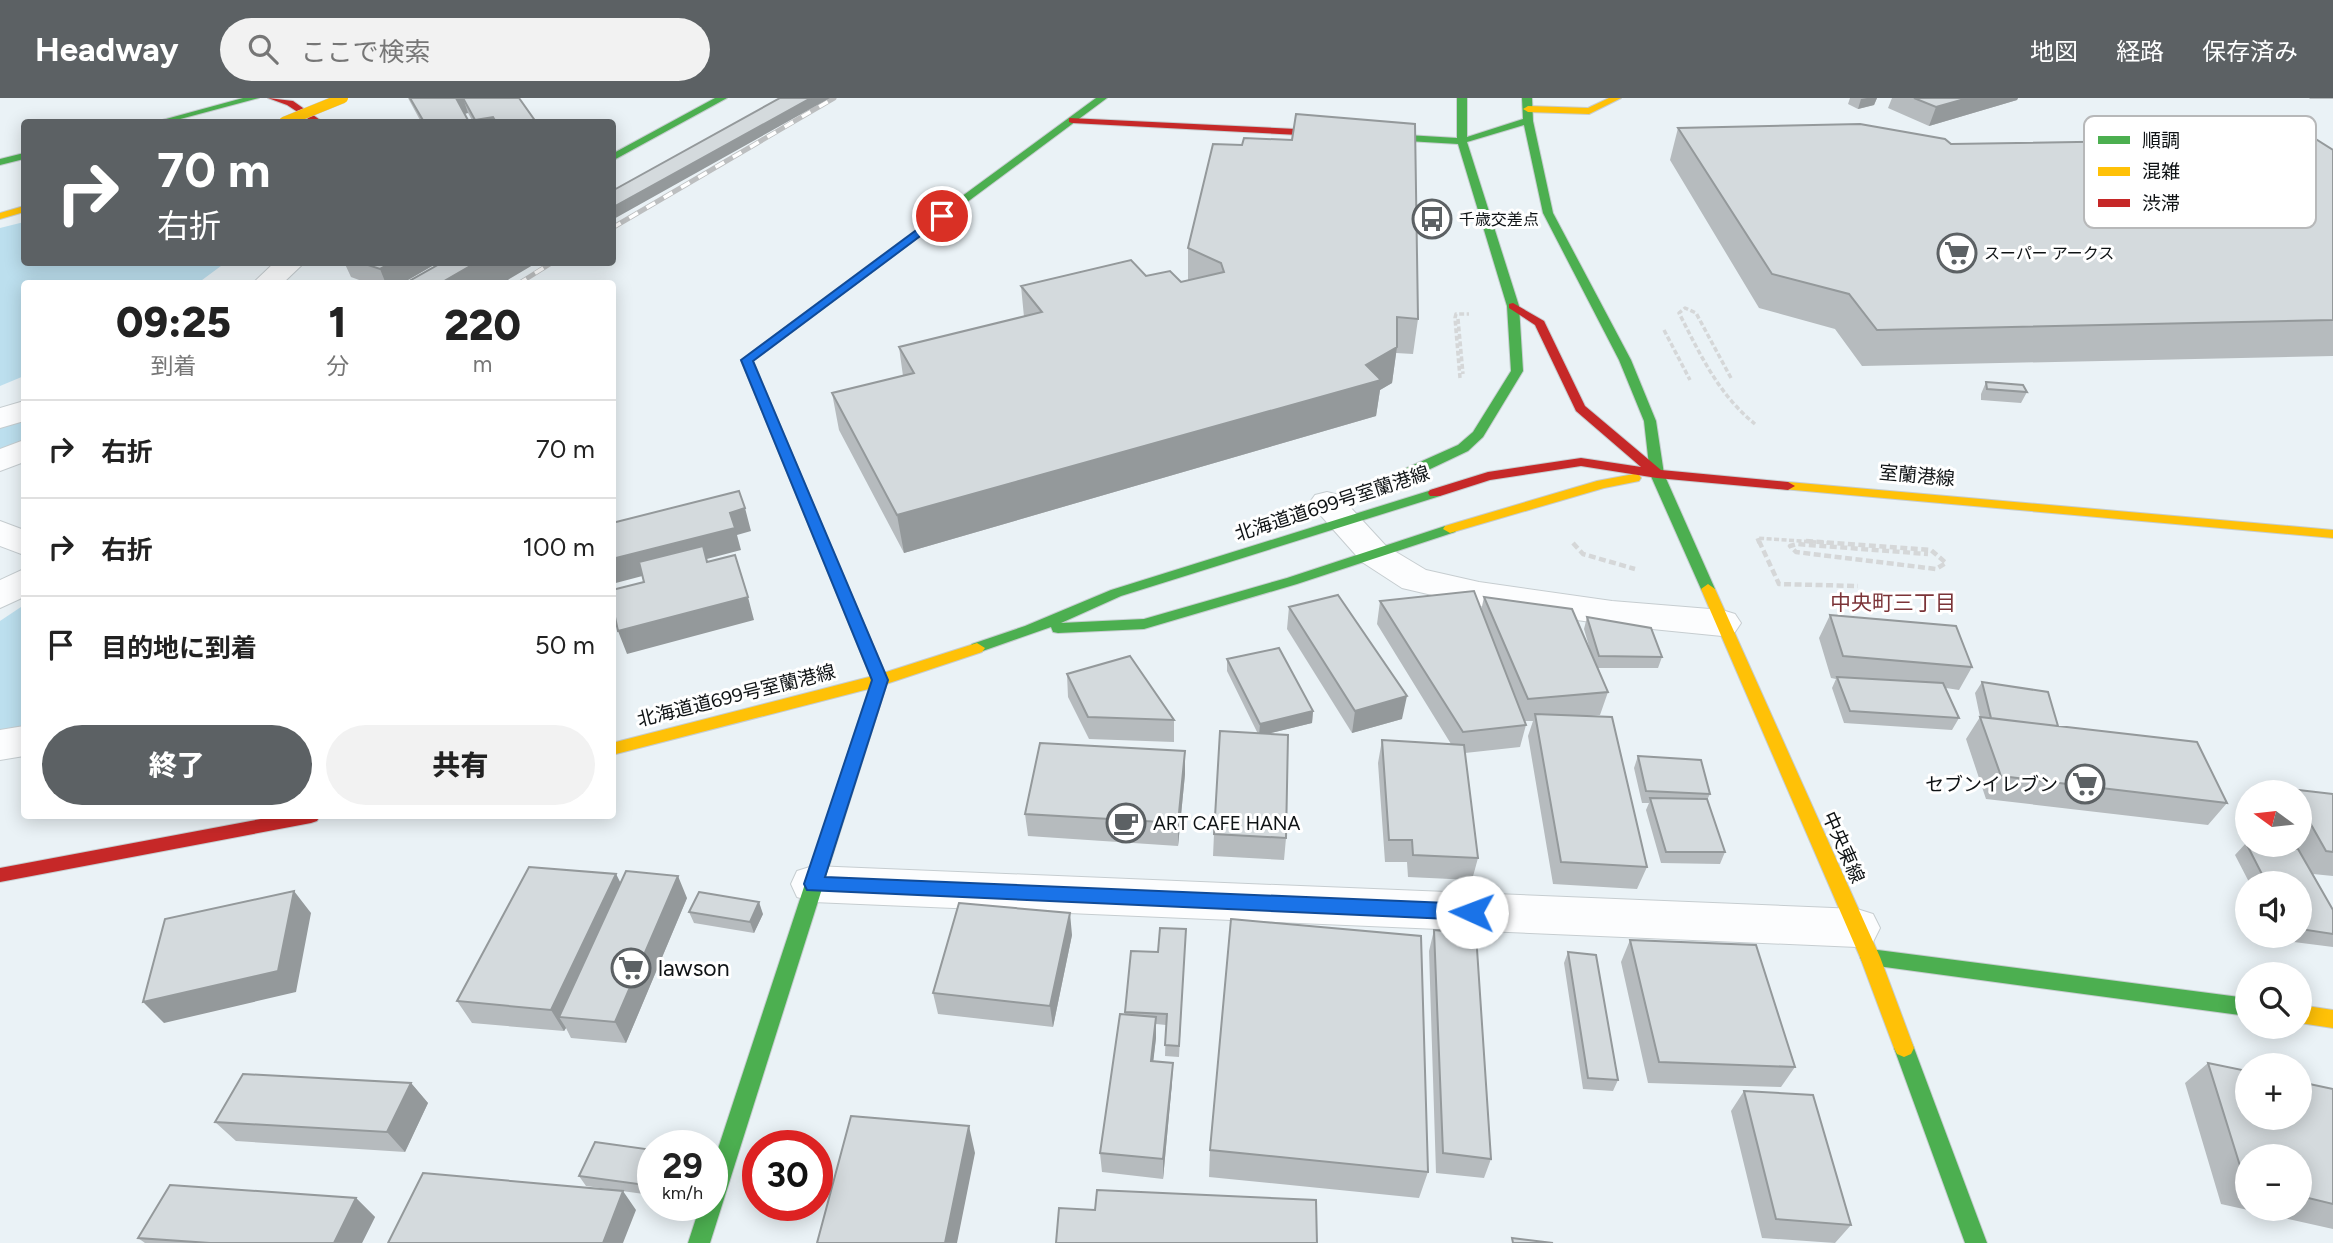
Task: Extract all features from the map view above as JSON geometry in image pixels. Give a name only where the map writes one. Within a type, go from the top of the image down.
[{"type":"main road","points":[[172,119],[254,98]]},
{"type":"main road","points":[[273,98],[290,103],[314,119]]},
{"type":"main road","points":[[291,119],[343,98]]},
{"type":"main road","points":[[616,156],[722,98]]},
{"type":"main road","points":[[728,1150],[880,680],[747,360],[1102,98]]},
{"type":"main road","name":"北海道道699号室蘭港線","points":[[616,747],[880,680],[1030,630],[1413,472],[1463,448],[1478,434],[1517,371],[1513,306],[1462,141],[1462,98]]},
{"type":"main road","points":[[1072,120],[1462,141],[1528,109],[1589,111],[1616,98]]},
{"type":"main road","points":[[1528,109],[1548,214],[1625,360],[1650,421],[1657,474]]},
{"type":"main road","points":[[0,162],[21,157]]},
{"type":"main road","points":[[0,216],[21,210]]},
{"type":"main road","points":[[1513,306],[1540,323],[1580,408],[1657,474]]},
{"type":"main road","name":"北海道道699号室蘭港線","points":[[1335,504],[1581,462],[1657,474]]},
{"type":"main road","name":"北海道道699号室蘭港線","points":[[1030,630],[1144,624],[1292,582],[1480,519],[1602,484],[1657,474]]},
{"type":"main road","name":"室蘭港線","points":[[1657,474],[2333,534]]},
{"type":"main road","name":"中央東線","points":[[1657,474],[1863,942],[1976,1243]]},
{"type":"main road","name":"北海道道699号室蘭港線","points":[[1030,630],[1097,583]]},
{"type":"main road","points":[[0,875],[295,819]]},
{"type":"main road","points":[[1863,942],[2235,1005]]},
{"type":"main road","points":[[2312,1016],[2333,1019]]},
{"type":"main road","points":[[699,1243],[706,1221]]},
{"type":"street","points":[[270,280],[287,266]]},
{"type":"street","points":[[296,280],[308,266]]},
{"type":"street","points":[[0,419],[21,411]]},
{"type":"street","points":[[0,461],[21,451]]},
{"type":"street","points":[[1335,504],[1374,554],[1415,580],[1479,594],[1612,613],[1722,623]]},
{"type":"street","points":[[0,532],[21,542]]},
{"type":"street","points":[[0,596],[21,583]]},
{"type":"street","points":[[0,745],[21,742]]},
{"type":"street","points":[[813,884],[1863,942]]},
{"type":"path","points":[[1731,379],[1696,313],[1685,308],[1679,313],[1723,395],[1736,411],[1755,424]]},
{"type":"path","points":[[1461,379],[1455,314],[1469,313],[1474,325]]},
{"type":"path","points":[[1458,319],[1464,376],[1473,375]]},
{"type":"path","points":[[1664,330],[1690,380]]},
{"type":"path","points":[[1858,586],[1779,584],[1757,538],[1931,550],[1946,563],[1936,569],[1796,552],[1790,546],[1797,544],[1928,554]]},
{"type":"shaded area","points":[[21,223],[21,266],[221,266],[202,280],[21,280],[21,377],[0,386],[0,228]]},
{"type":"shaded area","points":[[21,419],[21,444],[0,453],[0,427]]},
{"type":"shaded area","points":[[21,607],[21,727],[0,731],[0,621]]},
{"type":"building","points":[[410,98],[456,98],[467,119],[422,119]]},
{"type":"building","points":[[463,98],[519,98],[534,119],[493,117],[474,119]]},
{"type":"building","points":[[780,98],[811,98],[616,206],[616,189]]},
{"type":"building","points":[[1914,98],[1968,98],[1936,107]]},
{"type":"building","points":[[1296,114],[1415,124],[1418,319],[1397,317],[1397,347],[1366,365],[1381,380],[897,515],[832,393],[914,373],[899,347],[1042,312],[1021,286],[1131,260],[1146,276],[1170,271],[1181,282],[1224,272],[1221,263],[1188,248],[1213,144],[1242,145],[1244,138],[1292,140]]},
{"type":"building","points":[[1860,124],[1945,139],[1951,144],[2084,142],[2084,228],[2316,228],[2316,139],[2333,150],[2333,320],[1877,330],[1849,294],[1772,274],[1678,128]]},
{"type":"building","points":[[436,266],[470,266],[446,280],[411,280]]},
{"type":"building","points":[[1986,382],[2023,385],[2027,392],[1987,389]]},
{"type":"building","points":[[739,491],[745,508],[730,513],[735,528],[616,558],[616,522]]},
{"type":"building","points":[[703,546],[707,562],[735,555],[748,597],[618,631],[616,589],[644,582],[639,562]]},
{"type":"building","points":[[1474,591],[1526,725],[1463,732],[1380,601]]},
{"type":"building","points":[[1338,595],[1407,696],[1355,711],[1289,607]]},
{"type":"building","points":[[1484,597],[1572,609],[1608,692],[1528,699]]},
{"type":"building","points":[[1830,615],[1956,626],[1972,667],[1843,656]]},
{"type":"building","points":[[1587,617],[1651,628],[1662,657],[1599,656]]},
{"type":"building","points":[[1279,648],[1313,711],[1260,724],[1227,659]]},
{"type":"building","points":[[1130,656],[1174,720],[1088,717],[1067,674]]},
{"type":"building","points":[[1837,677],[1943,683],[1959,718],[1850,711]]},
{"type":"building","points":[[1982,682],[2048,692],[2058,726],[1991,718]]},
{"type":"building","points":[[1535,714],[1612,717],[1647,867],[1561,862]]},
{"type":"building","points":[[1980,717],[2197,742],[2227,803],[2001,776]]},
{"type":"building","points":[[1220,731],[1288,735],[1286,838],[1214,834]]},
{"type":"building","points":[[1382,740],[1464,745],[1478,858],[1413,855],[1412,840],[1389,840]]},
{"type":"building","points":[[1040,743],[1185,751],[1178,823],[1025,814]]},
{"type":"building","points":[[1638,756],[1701,760],[1710,794],[1646,791]]},
{"type":"building","points":[[2312,792],[2333,794],[2333,852],[2326,851],[2312,826]]},
{"type":"building","points":[[1650,798],[1707,799],[1725,852],[1666,852]]},
{"type":"building","points":[[2254,858],[2303,858],[2311,871],[2260,871]]},
{"type":"building","points":[[529,867],[616,874],[551,1010],[457,1001]]},
{"type":"building","points":[[626,871],[678,876],[615,1022],[559,1017]]},
{"type":"building","points":[[2312,873],[2333,910],[2333,934],[2312,931]]},
{"type":"building","points":[[294,891],[278,971],[143,1002],[165,919]]},
{"type":"building","points":[[699,892],[759,902],[750,922],[689,912]]},
{"type":"building","points":[[959,903],[1070,913],[1050,1006],[933,993]]},
{"type":"building","points":[[1231,919],[1421,936],[1428,1172],[1210,1150]]},
{"type":"building","points":[[1160,928],[1186,929],[1179,1046],[1165,1045],[1167,1014],[1125,1012],[1131,951],[1158,952]]},
{"type":"building","points":[[1434,930],[1476,934],[1491,1159],[1443,1153]]},
{"type":"building","points":[[1630,940],[1756,945],[1795,1067],[1659,1062]]},
{"type":"building","points":[[1568,952],[1596,955],[1618,1080],[1588,1078]]},
{"type":"building","points":[[1120,1014],[1156,1017],[1151,1061],[1173,1063],[1163,1159],[1100,1153]]},
{"type":"building","points":[[2208,1063],[2235,1069],[2235,1130],[2312,1130],[2312,1085],[2333,1089],[2333,1204],[2312,1199],[2312,1144],[2235,1144],[2235,1150]]},
{"type":"building","points":[[243,1074],[411,1083],[387,1132],[215,1122]]},
{"type":"building","points":[[1744,1091],[1813,1095],[1851,1225],[1776,1219]]},
{"type":"building","points":[[851,1116],[969,1126],[945,1243],[817,1243],[823,1221],[833,1221],[833,1183]]},
{"type":"building","points":[[595,1142],[637,1148],[637,1184],[579,1176]]},
{"type":"building","points":[[423,1173],[623,1191],[603,1243],[388,1243]]},
{"type":"building","points":[[170,1185],[356,1198],[334,1243],[210,1243],[138,1238]]},
{"type":"building","points":[[1097,1190],[1316,1200],[1317,1243],[1056,1243],[1059,1208],[1095,1210]]},
{"type":"building","points":[[1512,1238],[1553,1243],[1513,1243]]},
{"type":"railway","points":[[616,226],[834,98]]},
{"type":"railway","points":[[524,280],[547,266]]},
{"type":"traffic: fast","points":[[172,119],[254,98]]},
{"type":"traffic: fast","points":[[616,156],[722,98]]},
{"type":"traffic: fast","points":[[939,218],[1102,98]]},
{"type":"traffic: fast","points":[[1371,487],[1400,478],[1463,448],[1478,434],[1517,371],[1513,306],[1462,141],[1462,98]]},
{"type":"traffic: fast","points":[[1527,98],[1528,121],[1548,213],[1625,360],[1650,421],[1657,474],[1708,589]]},
{"type":"traffic: fast","points":[[1357,135],[1462,141],[1528,121]]},
{"type":"traffic: fast","points":[[0,162],[21,157]]},
{"type":"traffic: fast","points":[[977,648],[1030,630],[1116,593],[1435,493]]},
{"type":"traffic: fast","points":[[1058,628],[1144,624],[1292,581],[1450,529]]},
{"type":"traffic: fast","points":[[728,1151],[880,680],[839,582]]},
{"type":"traffic: fast","points":[[1870,957],[2235,1005]]},
{"type":"traffic: fast","points":[[1904,1048],[1976,1243]]},
{"type":"traffic: fast","points":[[699,1243],[706,1221]]},
{"type":"traffic: slow","points":[[291,119],[343,98]]},
{"type":"traffic: slow","points":[[1528,109],[1589,111],[1616,98]]},
{"type":"traffic: slow","points":[[0,216],[21,210]]},
{"type":"traffic: slow","points":[[1450,529],[1602,484],[1634,478]]},
{"type":"traffic: slow","points":[[1788,486],[2333,534]]},
{"type":"traffic: slow","points":[[1708,589],[1870,957],[1904,1048]]},
{"type":"traffic: slow","points":[[616,748],[880,680],[977,648]]},
{"type":"traffic: slow","points":[[2312,1016],[2333,1019]]},
{"type":"traffic: jam","points":[[273,98],[290,103],[314,119]]},
{"type":"traffic: jam","points":[[1072,120],[1357,135]]},
{"type":"traffic: jam","points":[[839,582],[747,360],[939,218]]},
{"type":"traffic: jam","points":[[1513,306],[1540,323],[1580,408],[1657,474]]},
{"type":"traffic: jam","points":[[1435,493],[1488,476],[1581,462],[1657,474],[1788,486]]},
{"type":"traffic: jam","points":[[0,875],[295,819]]},
{"type":"place","name":"千歳交差点","points":[[1432,219]]},
{"type":"place","name":"スーパー アークス","points":[[1957,253]]},
{"type":"place","name":"セブンイレブン","points":[[2085,784]]},
{"type":"place","name":"ART CAFE HANA","points":[[1126,823]]},
{"type":"place","name":"lawson","points":[[631,968]]},
{"type":"district","name":"中央町三丁目","points":[[1893,603]]},
{"type":"route","points":[[942,216],[747,360],[880,680],[813,884],[1472,912]]}]
